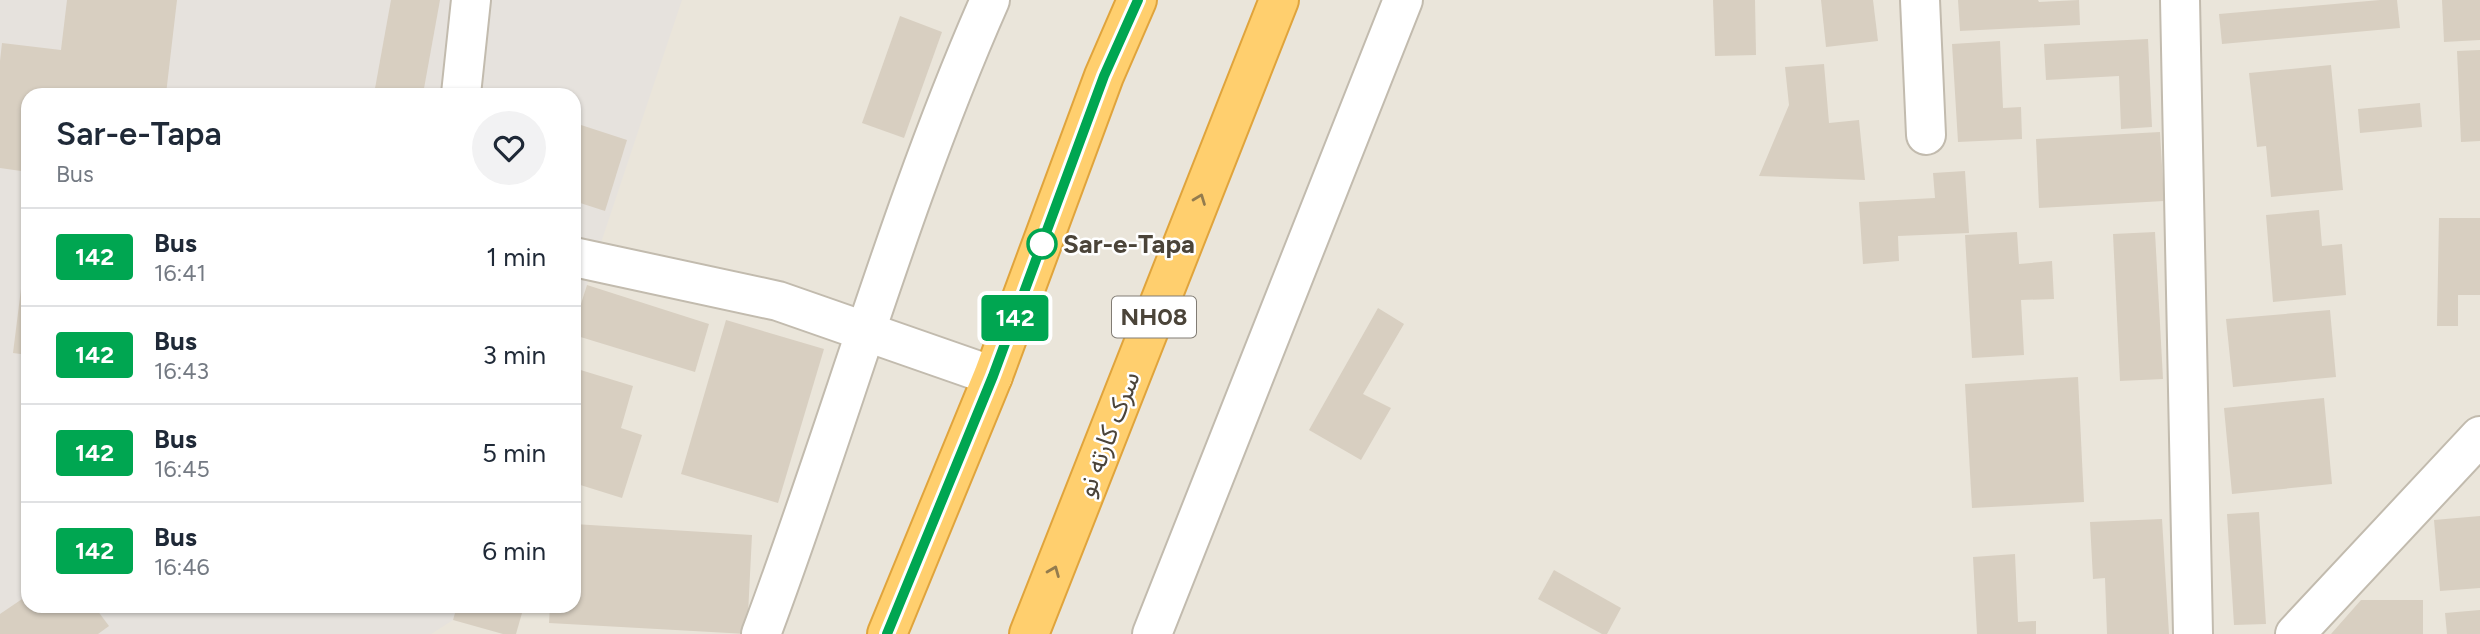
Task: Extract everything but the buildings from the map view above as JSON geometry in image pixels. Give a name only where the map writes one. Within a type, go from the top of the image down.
[{"type":"highway","points":[[887,634],[993,376],[1104,76],[1138,0]]},
{"type":"highway","name":"سرک کارته نو","points":[[1029,634],[1279,0]]},
{"type":"street","points":[[462,88],[471,0]]},
{"type":"street","points":[[761,634],[952,86],[990,0]]},
{"type":"street","points":[[1152,634],[1403,0]]},
{"type":"street","points":[[1920,0],[1926,135]]},
{"type":"street","points":[[2180,0],[2193,634]]},
{"type":"street","points":[[581,259],[778,301],[993,376]]},
{"type":"street","points":[[2295,634],[2480,436]]},
{"type":"shaded area","points":[[0,0],[2480,0],[2480,634],[0,634]]},
{"type":"shaded area","points":[[0,0],[682,0],[581,300],[581,88],[21,88],[21,613],[456,613],[453,620],[431,634],[0,634]]},
{"type":"bus line","name":"142","points":[[887,634],[993,376],[1104,76],[1138,0]]},
{"type":"place","name":"Sar-e-Tapa","points":[[1042,244]]}]
